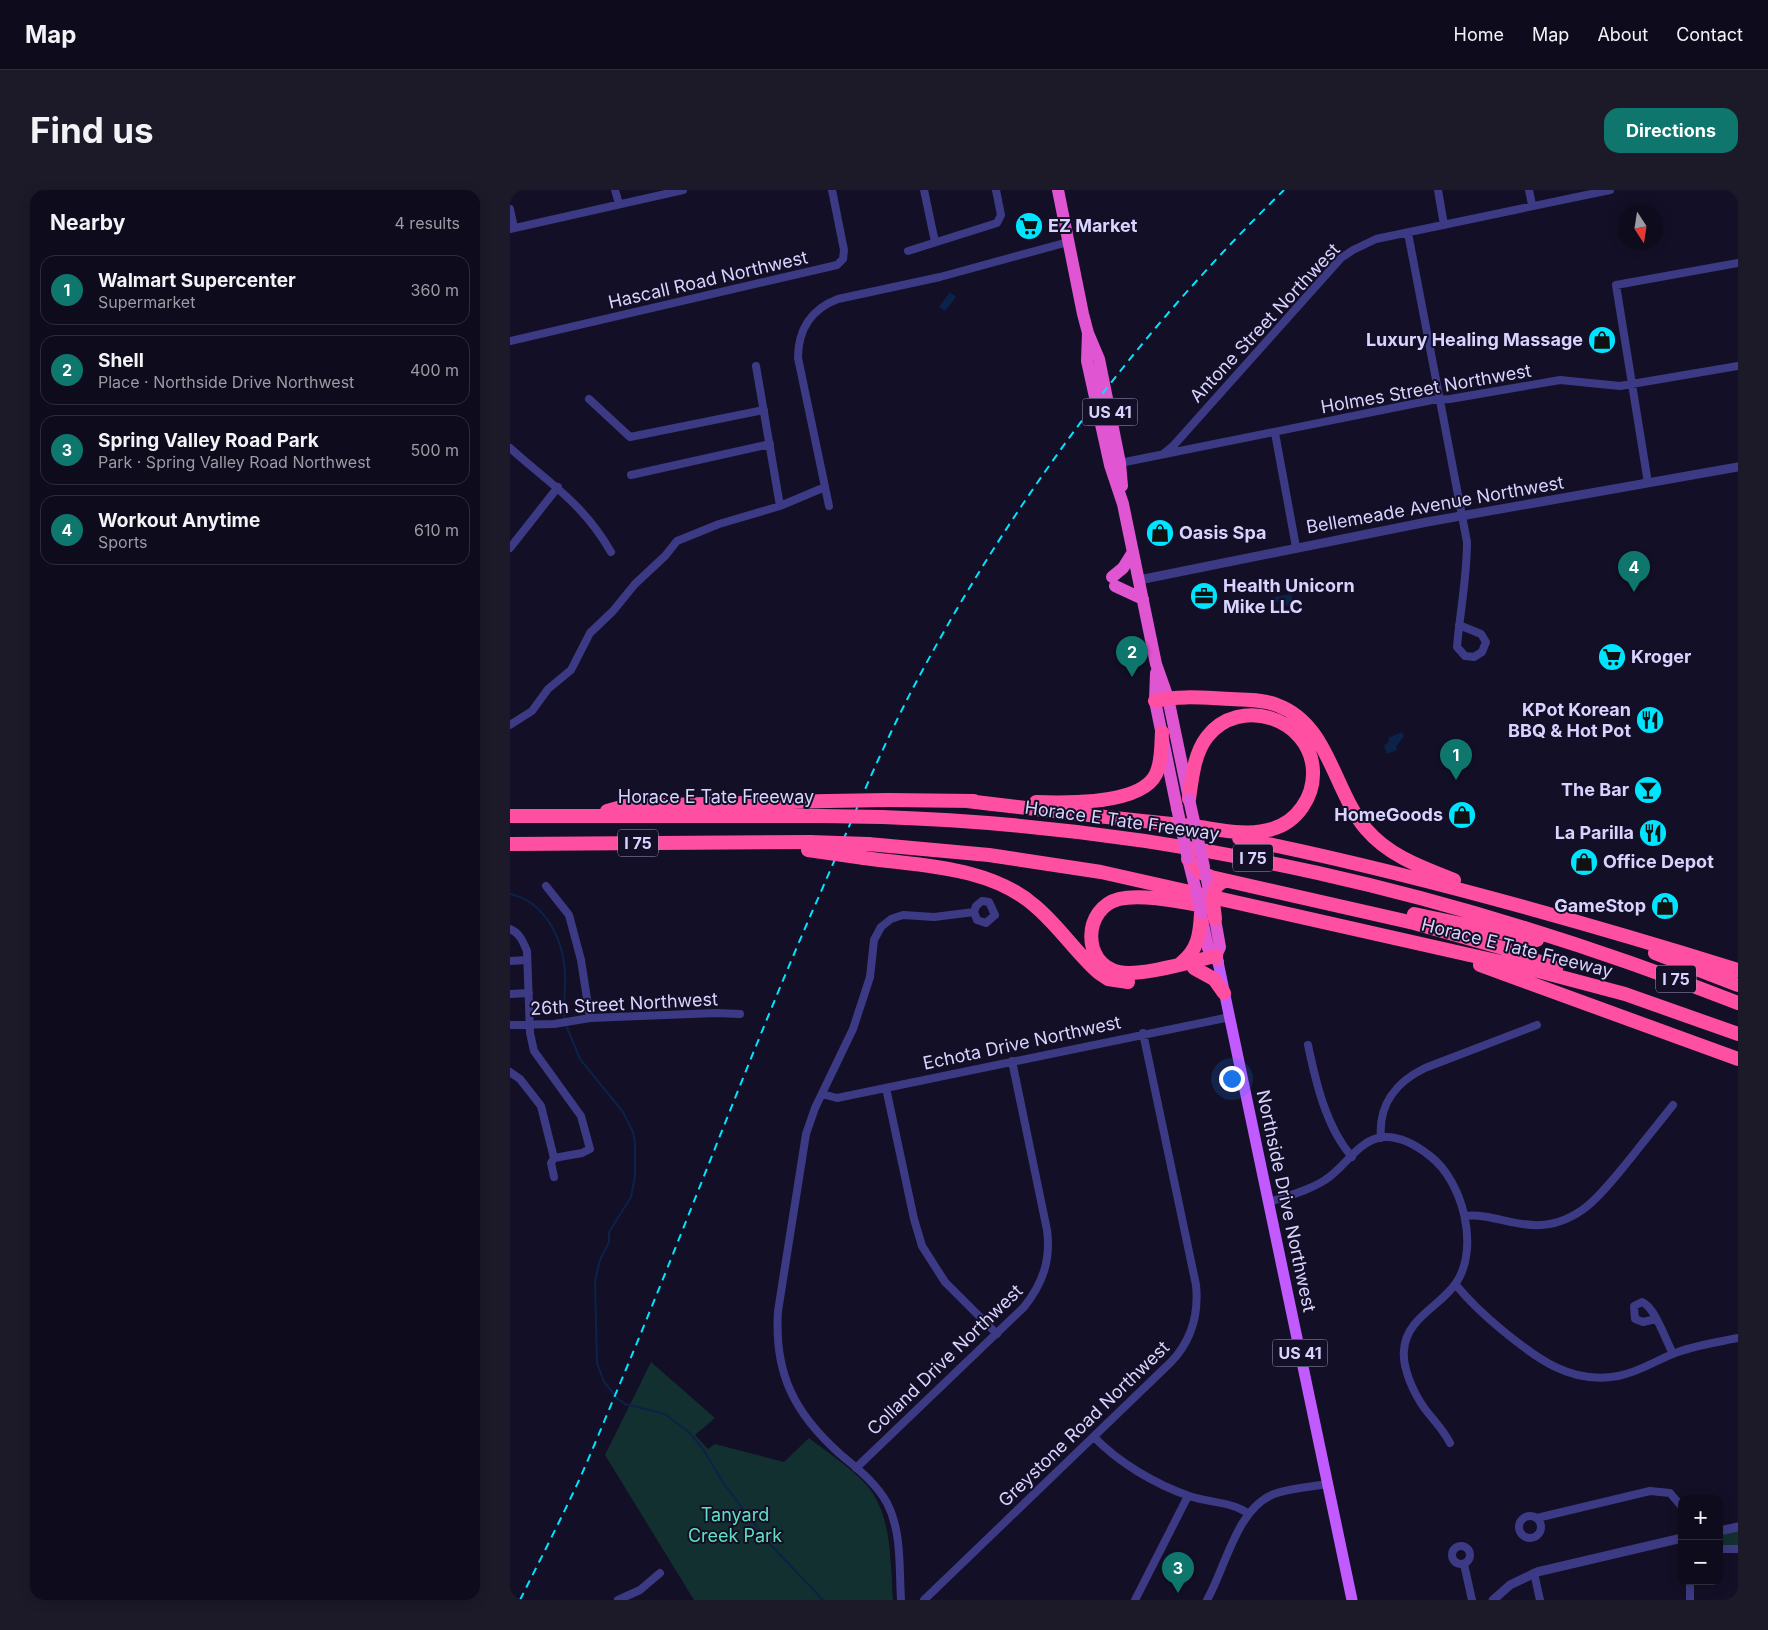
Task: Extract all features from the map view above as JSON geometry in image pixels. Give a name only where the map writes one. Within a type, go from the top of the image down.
[{"type":"highway","name":"Northside Drive Northwest","points":[[1058,190],[1088,333],[1099,359],[1120,463],[1123,504]]},
{"type":"highway","name":"Northside Drive Northwest","points":[[1088,333],[1087,362],[1110,465],[1123,504],[1162,700],[1208,871],[1207,922]]},
{"type":"highway","points":[[1133,552],[1114,582],[1142,599]]},
{"type":"highway","points":[[1162,700],[1180,696],[1260,701],[1289,710],[1313,732],[1352,810],[1365,828],[1382,845],[1410,862],[1515,903]]},
{"type":"highway","name":"Northside Drive Northwest","points":[[1162,700],[1162,732],[1177,808],[1196,890],[1207,922],[1220,947],[1217,959]]},
{"type":"highway","points":[[967,801],[1175,825],[1256,832],[1274,829],[1297,813],[1310,790],[1313,770],[1306,747],[1289,727],[1277,720],[1252,714],[1226,721],[1216,728],[1200,748],[1189,798]]},
{"type":"highway","points":[[584,817],[625,806],[888,800],[1069,802],[1132,794],[1146,786],[1157,773],[1162,732]]},
{"type":"highway","name":"Horace E Tate Freeway","points":[[510,816],[882,817],[1044,827],[1208,849],[1396,890],[1503,920],[1614,957],[1738,1003]]},
{"type":"highway","points":[[1175,825],[1349,861],[1515,903],[1738,970]]},
{"type":"highway","name":"Horace E Tate Freeway","points":[[510,844],[767,842],[866,851],[989,855],[1082,869],[1523,967],[1625,994],[1738,1034]]},
{"type":"highway","points":[[866,851],[986,878],[1010,888],[1036,907],[1093,967],[1108,979],[1128,982],[1194,968],[1217,959]]},
{"type":"highway","points":[[1188,859],[1225,881],[1614,957]]},
{"type":"highway","points":[[1196,890],[1208,871]]},
{"type":"highway","points":[[1208,871],[1419,919],[1625,994]]},
{"type":"highway","points":[[1180,964],[1193,951],[1207,922],[1215,888],[1219,883],[1225,881]]},
{"type":"highway","points":[[1217,959],[1136,972],[1118,972],[1099,959],[1092,946],[1091,932],[1094,920],[1102,909],[1119,899],[1144,899],[1350,928]]},
{"type":"highway","points":[[1545,912],[1738,985]]},
{"type":"highway","points":[[1414,942],[1606,1009],[1735,1058]]},
{"type":"highway","points":[[1194,968],[1214,979],[1224,993]]},
{"type":"main road","name":"Northside Drive Northwest","points":[[1217,959],[1352,1600]]},
{"type":"street","points":[[615,190],[619,204]]},
{"type":"street","points":[[510,209],[512,229],[683,190]]},
{"type":"street","name":"Hascall Road Northwest","points":[[510,341],[836,265],[843,259],[844,250],[832,190]]},
{"type":"street","points":[[924,190],[935,242]]},
{"type":"street","points":[[908,250],[997,223],[1001,215],[996,190]]},
{"type":"street","points":[[1438,190],[1444,224]]},
{"type":"street","points":[[1529,190],[1532,205]]},
{"type":"street","name":"Antone Street Northwest","points":[[1161,455],[1174,445],[1341,258],[1366,243],[1444,224],[1610,190]]},
{"type":"street","points":[[1408,233],[1463,516],[1467,569],[1459,625],[1457,647],[1465,656],[1474,656],[1482,652],[1486,642],[1481,634],[1459,625]]},
{"type":"street","points":[[829,506],[798,358],[801,335],[812,315],[838,299],[940,277],[1068,242]]},
{"type":"street","points":[[1648,483],[1616,285],[1738,263]]},
{"type":"street","points":[[756,366],[780,506]]},
{"type":"street","name":"Holmes Street Northwest","points":[[1120,463],[1441,400],[1560,380],[1579,380],[1608,386],[1632,384],[1738,366]]},
{"type":"street","points":[[589,400],[630,437],[764,410]]},
{"type":"street","points":[[1275,433],[1296,547]]},
{"type":"street","points":[[631,475],[770,444]]},
{"type":"street","points":[[510,448],[558,486],[588,517],[611,552]]},
{"type":"street","name":"Bellemeade Avenue Northwest","points":[[1139,580],[1296,547],[1738,467]]},
{"type":"street","points":[[510,548],[558,486]]},
{"type":"street","points":[[510,725],[532,711],[548,689],[571,670],[590,633],[613,611],[635,584],[665,556],[676,541],[719,524],[780,506],[825,487]]},
{"type":"street","points":[[546,886],[569,915],[582,960],[590,1018]]},
{"type":"street","points":[[901,1600],[898,1539],[894,1519],[879,1491],[820,1436],[801,1412],[785,1380],[778,1344],[778,1311],[803,1147],[810,1120],[853,1029],[870,977],[874,940],[881,927],[891,919],[903,915],[934,917],[974,912]]},
{"type":"street","points":[[510,929],[516,931],[523,941],[527,960],[530,1025],[534,1051],[581,1116],[588,1134],[590,1149],[582,1153],[554,1158]]},
{"type":"street","points":[[510,961],[527,960]]},
{"type":"street","points":[[510,994],[529,993]]},
{"type":"street","name":"26th Street Northwest","points":[[510,1025],[554,1024],[590,1018],[716,1013],[740,1014]]},
{"type":"street","name":"Echota Drive Northwest","points":[[822,1094],[837,1098],[1143,1033],[1230,1017]]},
{"type":"street","points":[[1381,1138],[1380,1120],[1384,1106],[1394,1091],[1408,1078],[1425,1068],[1537,1025]]},
{"type":"street","name":"Greystone Road Northwest","points":[[924,1600],[1178,1355],[1190,1335],[1197,1311],[1196,1285],[1143,1033]]},
{"type":"street","points":[[1308,1045],[1323,1102],[1342,1143],[1352,1157]]},
{"type":"street","name":"Colland Drive Northwest","points":[[856,1468],[1024,1307],[1036,1293],[1044,1273],[1048,1251],[1047,1230],[1012,1061]]},
{"type":"street","points":[[510,1072],[520,1079],[541,1106],[554,1158],[551,1163],[554,1177]]},
{"type":"street","points":[[886,1088],[914,1219],[922,1246],[945,1282],[997,1334]]},
{"type":"street","points":[[1465,1216],[1480,1215],[1527,1226],[1563,1221],[1599,1196],[1673,1105]]},
{"type":"street","points":[[1268,1202],[1316,1186],[1334,1174],[1366,1144],[1381,1138],[1408,1142],[1433,1158],[1455,1186],[1465,1216],[1465,1262],[1456,1285],[1413,1325],[1407,1336],[1403,1351],[1406,1368],[1419,1400],[1441,1426],[1450,1442]]},
{"type":"street","points":[[1456,1285],[1476,1308],[1525,1349],[1545,1363],[1565,1372],[1591,1378],[1616,1376],[1640,1370],[1673,1354],[1738,1338]]},
{"type":"street","points":[[1656,1319],[1673,1354]]},
{"type":"street","points":[[1094,1437],[1128,1465],[1188,1496],[1236,1506],[1249,1514]]},
{"type":"street","points":[[1207,1600],[1249,1514],[1260,1502],[1274,1494],[1328,1484]]},
{"type":"street","points":[[1537,1518],[1650,1491],[1670,1493],[1678,1502]]},
{"type":"street","points":[[1135,1600],[1188,1496]]},
{"type":"street","points":[[1723,1530],[1738,1527]]},
{"type":"street","points":[[1493,1600],[1510,1585],[1534,1573],[1678,1539]]},
{"type":"street","points":[[1723,1549],[1738,1549]]},
{"type":"street","points":[[1464,1564],[1472,1600]]},
{"type":"street","points":[[1534,1573],[1540,1600]]},
{"type":"street","points":[[618,1600],[640,1590],[660,1574]]},
{"type":"street","points":[[1690,1585],[1690,1600]]},
{"type":"green space","name":"Tanyard Creek Park","points":[[651,1362],[715,1418],[695,1435],[708,1449],[715,1444],[784,1462],[809,1438],[861,1479],[879,1505],[884,1520],[890,1552],[893,1600],[694,1600],[605,1455]]},
{"type":"green space","points":[[1738,1527],[1738,1549],[1723,1549],[1723,1530]]},
{"type":"water","points":[[950,292],[956,297],[945,311],[939,307]]},
{"type":"water","points":[[1291,594],[1293,604],[1280,606],[1279,601],[1275,602],[1274,597]]},
{"type":"water","points":[[1402,732],[1404,736],[1396,747],[1397,750],[1387,754],[1384,746],[1389,741],[1388,738]]},
{"type":"waterway","points":[[510,894],[523,898],[544,915],[557,938],[562,951],[564,965],[565,1021]]},
{"type":"waterway","points":[[566,1025],[580,1059],[623,1112],[633,1132],[635,1144],[635,1176],[631,1197],[609,1232],[609,1242],[600,1260],[595,1281],[597,1363],[604,1382],[617,1398],[625,1404],[665,1414],[690,1433],[703,1449],[724,1484],[768,1542],[823,1600]]},
{"type":"railway","points":[[520,1600],[586,1465],[787,971],[872,773],[912,690],[949,622],[990,555],[1078,426],[1126,364],[1177,304],[1229,246],[1284,190]]},
{"type":"place","name":"EZ Market","points":[[1029,226]]},
{"type":"place","name":"Luxury Healing Massage","points":[[1602,340]]},
{"type":"place","name":"Oasis Spa","points":[[1160,533]]},
{"type":"place","name":"Workout Anytime","points":[[1634,592]]},
{"type":"place","name":"Health Unicorn Mike LLC","points":[[1204,596]]},
{"type":"place","name":"Kroger","points":[[1612,657]]},
{"type":"place","name":"Shell","points":[[1132,677]]},
{"type":"place","name":"KPot Korean BBQ & Hot Pot","points":[[1650,720]]},
{"type":"place","name":"Walmart Supercenter","points":[[1456,780]]},
{"type":"place","name":"The Bar","points":[[1648,790]]},
{"type":"place","name":"HomeGoods","points":[[1462,815]]},
{"type":"place","name":"La Parilla","points":[[1653,833]]},
{"type":"place","name":"Office Depot","points":[[1584,862]]},
{"type":"place","name":"GameStop","points":[[1665,906]]},
{"type":"place","name":"Spring Valley Road Park","points":[[1178,1593]]}]
